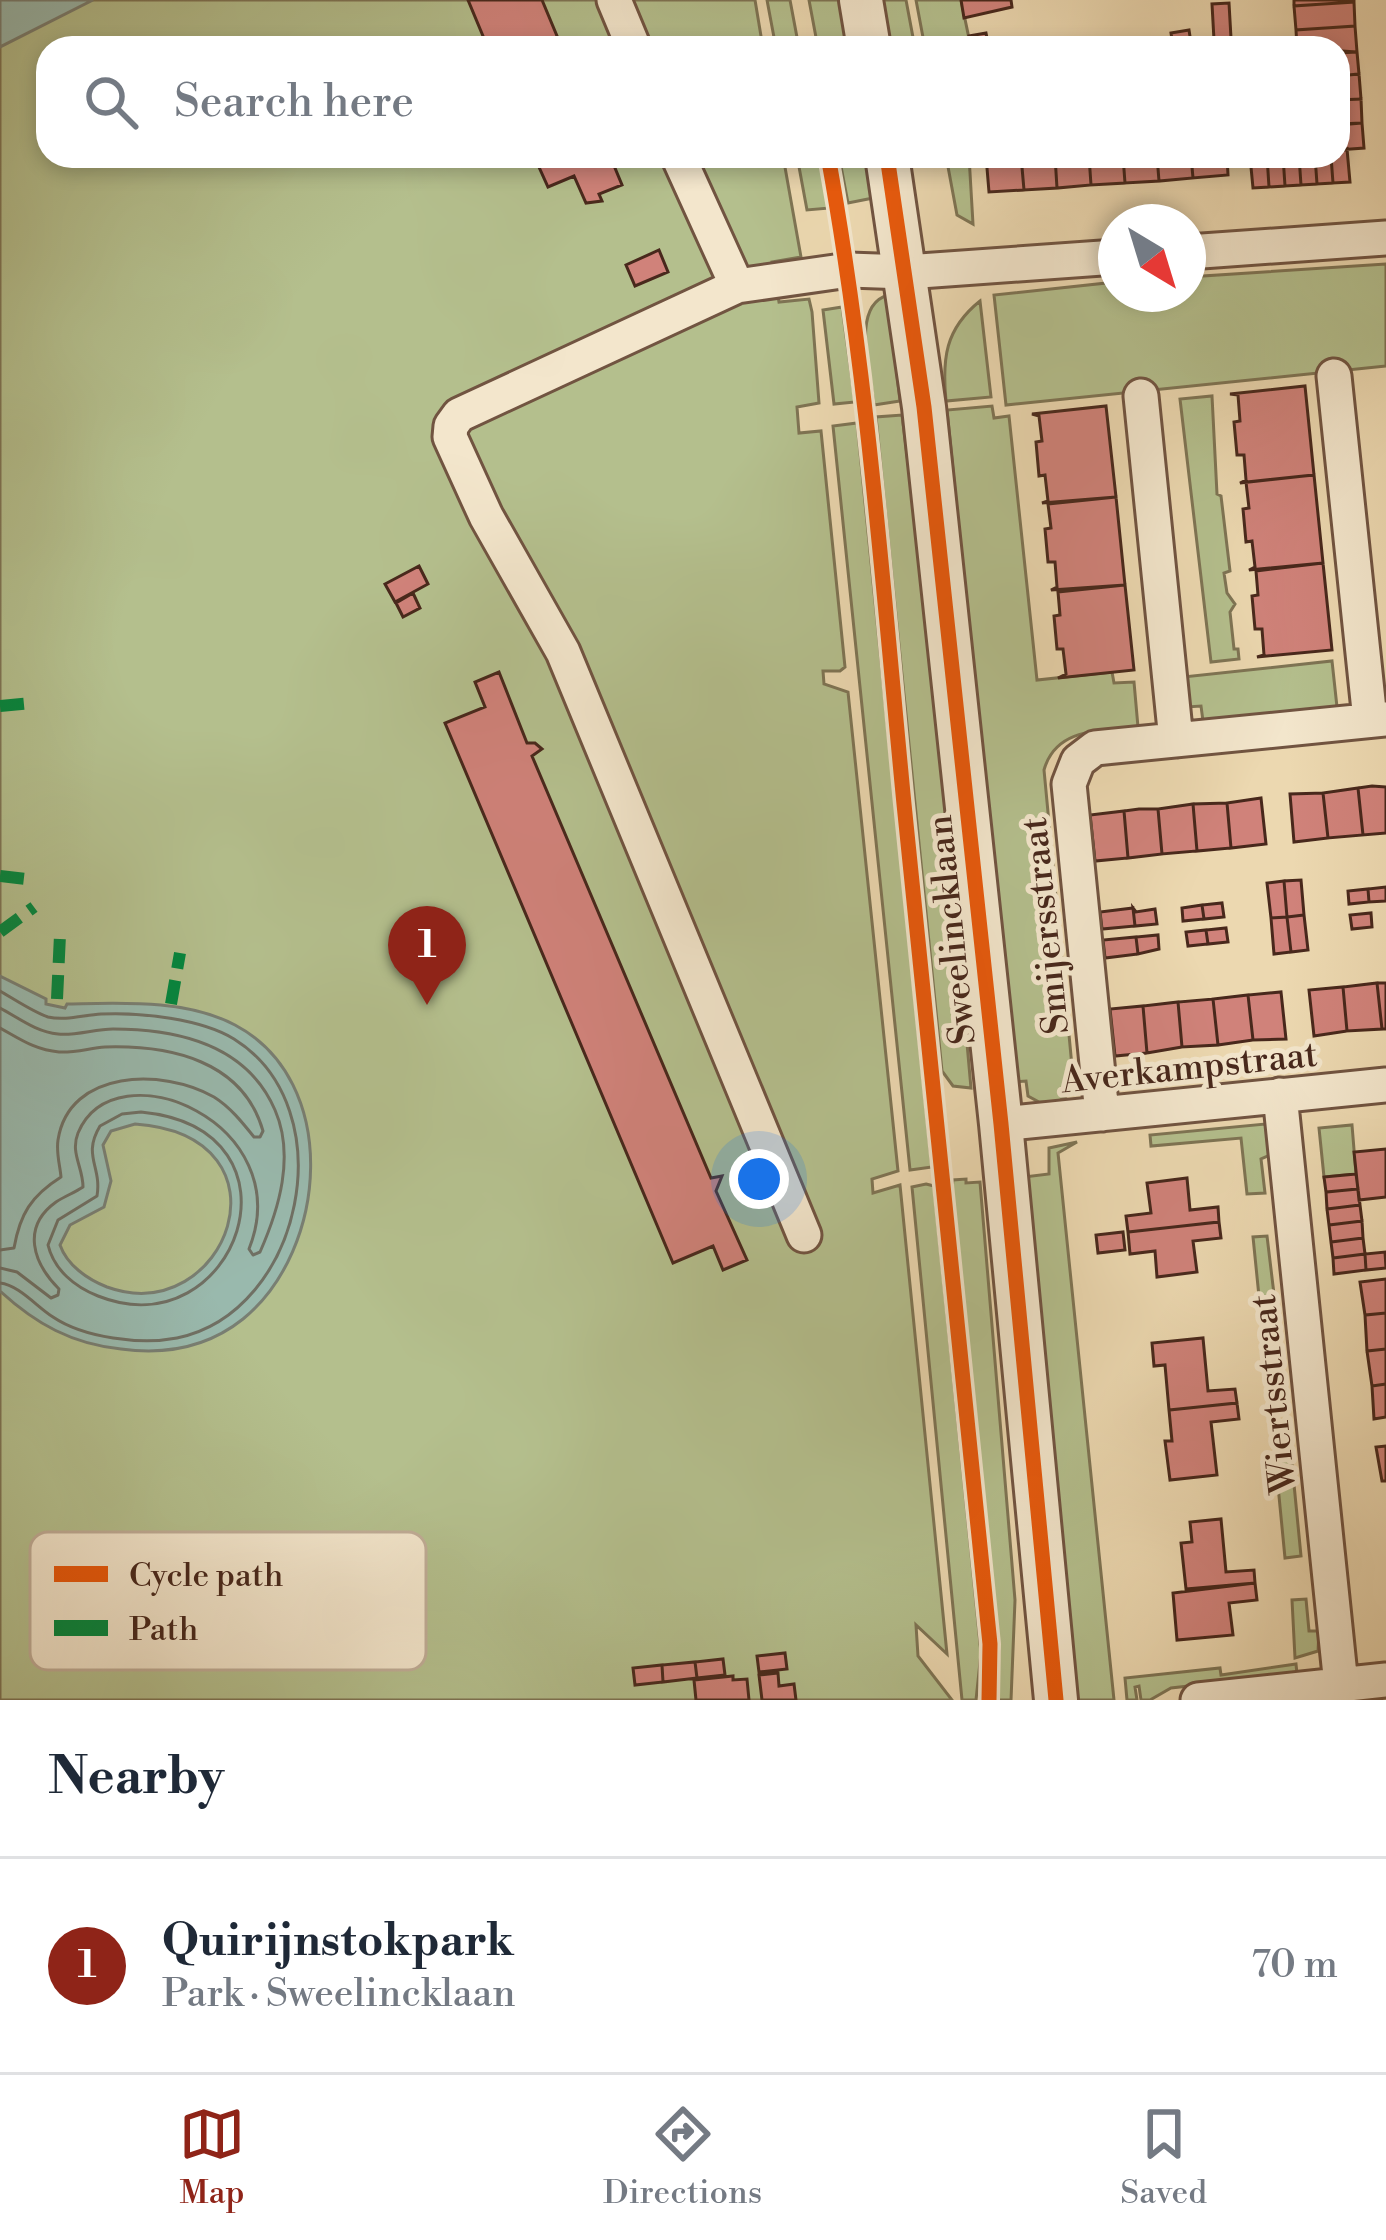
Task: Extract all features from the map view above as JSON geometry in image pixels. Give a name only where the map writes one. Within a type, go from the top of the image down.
[{"type":"street","points":[[614,0],[629,36]]},
{"type":"street","points":[[861,0],[867,36]]},
{"type":"street","points":[[683,168],[737,286]]},
{"type":"street","name":"Sweelincklaan","points":[[888,168],[906,272],[1001,1124],[1056,1700]]},
{"type":"street","points":[[1206,251],[1386,238]]},
{"type":"street","points":[[804,1235],[563,652],[486,516],[451,437],[451,426],[459,415],[737,286],[849,270],[906,272],[1098,258]]},
{"type":"street","name":"Smijersstraat","points":[[1102,1114],[1070,784],[1078,761],[1095,748],[1378,719],[1334,376]]},
{"type":"street","points":[[1141,396],[1175,740]]},
{"type":"street","name":"Averkampstraat","points":[[1001,1124],[1386,1084]]},
{"type":"street","name":"Wiertsstraat","points":[[1280,1096],[1341,1685]]},
{"type":"street","points":[[1198,1700],[1386,1680]]},
{"type":"green space","points":[[0,0],[755,0],[761,36],[36,36],[36,168],[785,168],[801,257],[772,262],[779,302],[809,299],[812,312],[819,403],[797,407],[799,433],[821,431],[845,667],[823,671],[824,684],[848,692],[898,1171],[872,1179],[873,1193],[900,1185],[947,1654],[916,1625],[918,1656],[952,1700],[0,1700]]},
{"type":"green space","points":[[767,0],[790,0],[797,36],[774,36]]},
{"type":"green space","points":[[809,0],[840,0],[845,36],[816,36]]},
{"type":"green space","points":[[882,0],[906,0],[913,36],[889,36]]},
{"type":"green space","points":[[916,0],[961,0],[968,36],[923,36]]},
{"type":"green space","points":[[799,168],[822,168],[830,208],[807,210]]},
{"type":"green space","points":[[841,168],[867,168],[873,198],[848,203]]},
{"type":"green space","points":[[948,168],[970,168],[973,224],[957,215]]},
{"type":"green space","points":[[1386,264],[1386,366],[1006,405],[994,295],[1098,284],[1098,312],[1206,312],[1206,276]]},
{"type":"green space","points":[[888,295],[900,401],[874,405],[866,326],[876,302]]},
{"type":"green space","points":[[980,301],[991,397],[946,401],[948,346],[959,323]]},
{"type":"green space","points":[[842,307],[855,402],[834,404],[823,310]]},
{"type":"green space","points":[[1212,396],[1217,494],[1221,496],[1230,571],[1224,573],[1227,593],[1235,604],[1230,612],[1239,659],[1211,662],[1180,399]]},
{"type":"green space","points":[[992,406],[994,418],[1009,416],[1037,680],[1112,672],[1114,683],[1134,682],[1138,727],[1069,739],[1050,756],[1044,770],[1073,1077],[1068,1095],[1056,1103],[1039,1102],[1028,1096],[1026,1081],[1014,1082],[947,410]]},
{"type":"green space","points":[[902,415],[933,663],[971,1088],[953,1086],[942,1071],[876,417]]},
{"type":"green space","points":[[857,423],[932,1167],[910,1170],[833,426]]},
{"type":"green space","points":[[1332,661],[1337,707],[1203,721],[1201,706],[1187,707],[1183,677]]},
{"type":"green space","points":[[1265,1124],[1272,1154],[1261,1159],[1265,1193],[1247,1194],[1241,1138],[1151,1146],[1150,1135]]},
{"type":"green space","points":[[1352,1125],[1356,1174],[1324,1177],[1319,1128]]},
{"type":"green space","points":[[1077,1142],[1058,1153],[1114,1700],[1076,1700],[1024,1177],[1049,1174],[1049,1148]]},
{"type":"green space","points":[[966,1179],[966,1183],[980,1182],[1015,1600],[1011,1700],[996,1700],[999,1651],[952,1189],[953,1180]]},
{"type":"green space","points":[[934,1186],[981,1653],[976,1700],[962,1700],[912,1187]]},
{"type":"green space","points":[[1267,1236],[1280,1344],[1264,1346],[1253,1237]]},
{"type":"green space","points":[[1288,1423],[1301,1556],[1285,1558],[1272,1424]]},
{"type":"green space","points":[[1306,1599],[1309,1631],[1319,1631],[1318,1651],[1295,1658],[1292,1600]]},
{"type":"green space","points":[[1296,1664],[1297,1674],[1171,1688],[1150,1700],[1141,1700],[1139,1686],[1135,1687],[1137,1700],[1127,1700],[1125,1678],[1220,1668],[1221,1675]]},
{"type":"water","points":[[0,0],[93,0],[0,47]]},
{"type":"water","points":[[0,976],[46,999],[46,1004],[65,1008],[67,1004],[131,1003],[196,1011],[235,1025],[269,1051],[293,1085],[307,1124],[311,1167],[306,1210],[293,1252],[271,1289],[243,1319],[185,1347],[121,1349],[56,1331],[0,1291]],"holes":[[[135,1124],[186,1136],[217,1161],[230,1192],[228,1226],[212,1257],[185,1281],[149,1293],[92,1280],[67,1259],[60,1245],[70,1225],[104,1207],[111,1181],[103,1145],[111,1131]]]},
{"type":"building","points":[[468,0],[542,0],[557,36],[483,36]]},
{"type":"building","points":[[961,0],[1011,0],[1012,7],[964,18]]},
{"type":"building","points":[[1294,0],[1354,0],[1354,2],[1294,6]]},
{"type":"building","points":[[1354,2],[1355,26],[1296,30],[1294,6]]},
{"type":"building","points":[[1229,3],[1231,36],[1214,36],[1212,4]]},
{"type":"building","points":[[1355,26],[1357,52],[1350,52],[1350,36],[1296,36],[1296,30]]},
{"type":"building","points":[[1350,52],[1357,52],[1359,74],[1350,75]]},
{"type":"building","points":[[1359,74],[1361,99],[1350,99],[1350,75]]},
{"type":"building","points":[[1350,99],[1361,99],[1362,123],[1350,124]]},
{"type":"building","points":[[1362,123],[1364,148],[1350,149],[1350,124]]},
{"type":"building","points":[[539,168],[615,168],[622,185],[599,194],[602,201],[586,203],[574,176],[548,187]]},
{"type":"building","points":[[987,168],[1022,168],[1024,190],[989,192]]},
{"type":"building","points":[[1022,168],[1056,168],[1057,188],[1024,190]]},
{"type":"building","points":[[1056,168],[1090,168],[1091,185],[1057,188]]},
{"type":"building","points":[[1090,168],[1124,168],[1125,183],[1091,185]]},
{"type":"building","points":[[1124,168],[1158,168],[1159,181],[1125,183]]},
{"type":"building","points":[[1158,168],[1192,168],[1193,178],[1159,181]]},
{"type":"building","points":[[1192,168],[1228,168],[1228,175],[1193,178]]},
{"type":"building","points":[[1251,168],[1268,168],[1269,187],[1253,188]]},
{"type":"building","points":[[1268,168],[1284,168],[1285,186],[1269,187]]},
{"type":"building","points":[[1284,168],[1300,168],[1301,185],[1285,186]]},
{"type":"building","points":[[1300,168],[1316,168],[1317,184],[1301,185]]},
{"type":"building","points":[[1316,168],[1332,168],[1333,183],[1317,184]]},
{"type":"building","points":[[1332,168],[1349,168],[1350,182],[1333,183]]},
{"type":"building","points":[[659,250],[668,272],[635,286],[626,265]]},
{"type":"building","points":[[1305,386],[1314,475],[1240,483],[1246,480],[1244,455],[1237,455],[1238,395],[1230,394]]},
{"type":"building","points":[[1106,406],[1116,497],[1042,503],[1048,501],[1045,475],[1039,476],[1036,442],[1042,441],[1039,416],[1032,414]]},
{"type":"building","points":[[1314,475],[1323,563],[1249,570],[1255,567],[1252,541],[1246,542],[1246,482]]},
{"type":"building","points":[[1116,497],[1125,585],[1051,590],[1057,587],[1055,562],[1048,562],[1048,504]]},
{"type":"building","points":[[1323,563],[1332,650],[1257,657],[1264,655],[1262,629],[1255,629],[1256,571]]},
{"type":"building","points":[[419,566],[428,584],[395,602],[385,584]]},
{"type":"building","points":[[1125,585],[1134,670],[1058,678],[1066,674],[1063,649],[1057,649],[1058,592]]},
{"type":"building","points":[[413,593],[420,608],[403,617],[396,603]]},
{"type":"building","points":[[499,672],[527,743],[542,749],[532,756],[711,1178],[722,1176],[716,1191],[747,1260],[723,1270],[713,1246],[673,1263],[445,723],[485,707],[475,682]]},
{"type":"building","points":[[1386,787],[1386,833],[1363,835],[1358,788]]},
{"type":"building","points":[[1358,788],[1363,835],[1328,838],[1323,793]]},
{"type":"building","points":[[1323,793],[1328,838],[1294,842],[1290,794]]},
{"type":"building","points":[[1261,798],[1266,844],[1231,848],[1227,803]]},
{"type":"building","points":[[1227,803],[1231,848],[1197,851],[1193,804]]},
{"type":"building","points":[[1193,804],[1197,851],[1162,854],[1158,809]]},
{"type":"building","points":[[1158,809],[1162,854],[1128,858],[1124,811]]},
{"type":"building","points":[[1124,811],[1128,858],[1095,861],[1090,815]]},
{"type":"building","points":[[1301,880],[1304,915],[1287,917],[1284,881]]},
{"type":"building","points":[[1284,881],[1287,917],[1271,918],[1267,883]]},
{"type":"building","points":[[1386,887],[1386,901],[1369,902],[1368,889]]},
{"type":"building","points":[[1368,889],[1369,902],[1349,904],[1348,891]]},
{"type":"building","points":[[1222,903],[1224,917],[1204,919],[1202,905]]},
{"type":"building","points":[[1202,905],[1204,919],[1183,921],[1182,908]]},
{"type":"building","points":[[1133,908],[1135,926],[1102,929],[1100,912]]},
{"type":"building","points":[[1133,908],[1136,912],[1155,909],[1157,924],[1135,926]]},
{"type":"building","points":[[1371,913],[1372,927],[1352,929],[1350,915]]},
{"type":"building","points":[[1304,915],[1308,950],[1291,952],[1287,917]]},
{"type":"building","points":[[1287,917],[1291,952],[1274,954],[1271,918]]},
{"type":"building","points":[[1226,928],[1228,942],[1208,944],[1206,930]]},
{"type":"building","points":[[1206,930],[1208,944],[1188,946],[1186,932]]},
{"type":"building","points":[[1158,935],[1159,949],[1138,954],[1136,937]]},
{"type":"building","points":[[1136,937],[1138,954],[1105,958],[1103,940]]},
{"type":"building","points":[[1377,983],[1386,983],[1386,1029],[1382,1029]]},
{"type":"building","points":[[1377,983],[1382,1029],[1347,1031],[1343,987]]},
{"type":"building","points":[[1343,987],[1347,1031],[1314,1036],[1309,990]]},
{"type":"building","points":[[1281,992],[1286,1039],[1253,1040],[1248,995]]},
{"type":"building","points":[[1248,995],[1253,1040],[1218,1045],[1213,999]]},
{"type":"building","points":[[1213,999],[1218,1045],[1182,1047],[1178,1002]]},
{"type":"building","points":[[1178,1002],[1182,1047],[1147,1053],[1143,1006]]},
{"type":"building","points":[[1143,1006],[1147,1053],[1115,1056],[1110,1009]]},
{"type":"building","points":[[1386,1149],[1386,1197],[1359,1200],[1354,1152]]},
{"type":"building","points":[[1356,1174],[1358,1189],[1326,1192],[1324,1177]]},
{"type":"building","points":[[1187,1178],[1190,1210],[1218,1207],[1219,1222],[1128,1232],[1126,1216],[1151,1213],[1147,1183]]},
{"type":"building","points":[[1358,1189],[1360,1205],[1327,1209],[1326,1192]]},
{"type":"building","points":[[1360,1205],[1362,1221],[1329,1225],[1327,1209]]},
{"type":"building","points":[[1362,1221],[1363,1238],[1331,1242],[1329,1225]]},
{"type":"building","points":[[1219,1222],[1221,1238],[1193,1241],[1197,1272],[1157,1277],[1155,1251],[1130,1254],[1128,1232]]},
{"type":"building","points":[[1123,1232],[1125,1250],[1098,1253],[1096,1235]]},
{"type":"building","points":[[1363,1238],[1365,1254],[1333,1258],[1331,1242]]},
{"type":"building","points":[[1385,1252],[1386,1268],[1366,1270],[1365,1254]]},
{"type":"building","points":[[1365,1254],[1366,1270],[1334,1274],[1333,1258]]},
{"type":"building","points":[[1386,1279],[1386,1313],[1365,1315],[1360,1282]]},
{"type":"building","points":[[1386,1313],[1386,1349],[1367,1351],[1365,1315]]},
{"type":"building","points":[[1203,1338],[1208,1391],[1235,1389],[1237,1403],[1169,1410],[1165,1365],[1154,1366],[1152,1343]]},
{"type":"building","points":[[1386,1349],[1386,1384],[1372,1386],[1367,1351]]},
{"type":"building","points":[[1386,1384],[1386,1417],[1374,1419],[1372,1386]]},
{"type":"building","points":[[1237,1403],[1239,1419],[1211,1422],[1217,1475],[1170,1480],[1165,1441],[1172,1441],[1169,1410]]},
{"type":"building","points":[[1386,1446],[1386,1481],[1382,1481],[1376,1447]]},
{"type":"building","points":[[1221,1519],[1226,1572],[1254,1570],[1255,1583],[1186,1589],[1181,1543],[1192,1542],[1190,1522]]},
{"type":"building","points":[[1255,1583],[1257,1600],[1229,1603],[1233,1635],[1177,1640],[1173,1593]]},
{"type":"building","points":[[785,1653],[787,1669],[759,1672],[757,1656]]},
{"type":"building","points":[[723,1659],[725,1675],[697,1678],[695,1662]]},
{"type":"building","points":[[695,1662],[697,1678],[663,1682],[662,1665]]},
{"type":"building","points":[[662,1665],[663,1682],[635,1685],[633,1668]]},
{"type":"building","points":[[778,1673],[779,1686],[794,1684],[796,1700],[762,1700],[759,1675]]},
{"type":"building","points":[[733,1676],[733,1680],[747,1679],[749,1700],[696,1700],[694,1680]]},
{"type":"marked path","points":[[0,706],[31,703]]},
{"type":"marked path","points":[[0,876],[26,879]]},
{"type":"marked path","points":[[0,932],[34,907]]},
{"type":"marked path","points":[[57,999],[60,935]]},
{"type":"marked path","points":[[171,1004],[180,953]]},
{"type":"cycle path","points":[[830,168],[873,479],[990,1644],[989,1700]]},
{"type":"cycle path","points":[[889,168],[924,407],[1001,1124],[1056,1700]]},
{"type":"place","name":"Quirijnstokpark","points":[[427,1005]]}]
